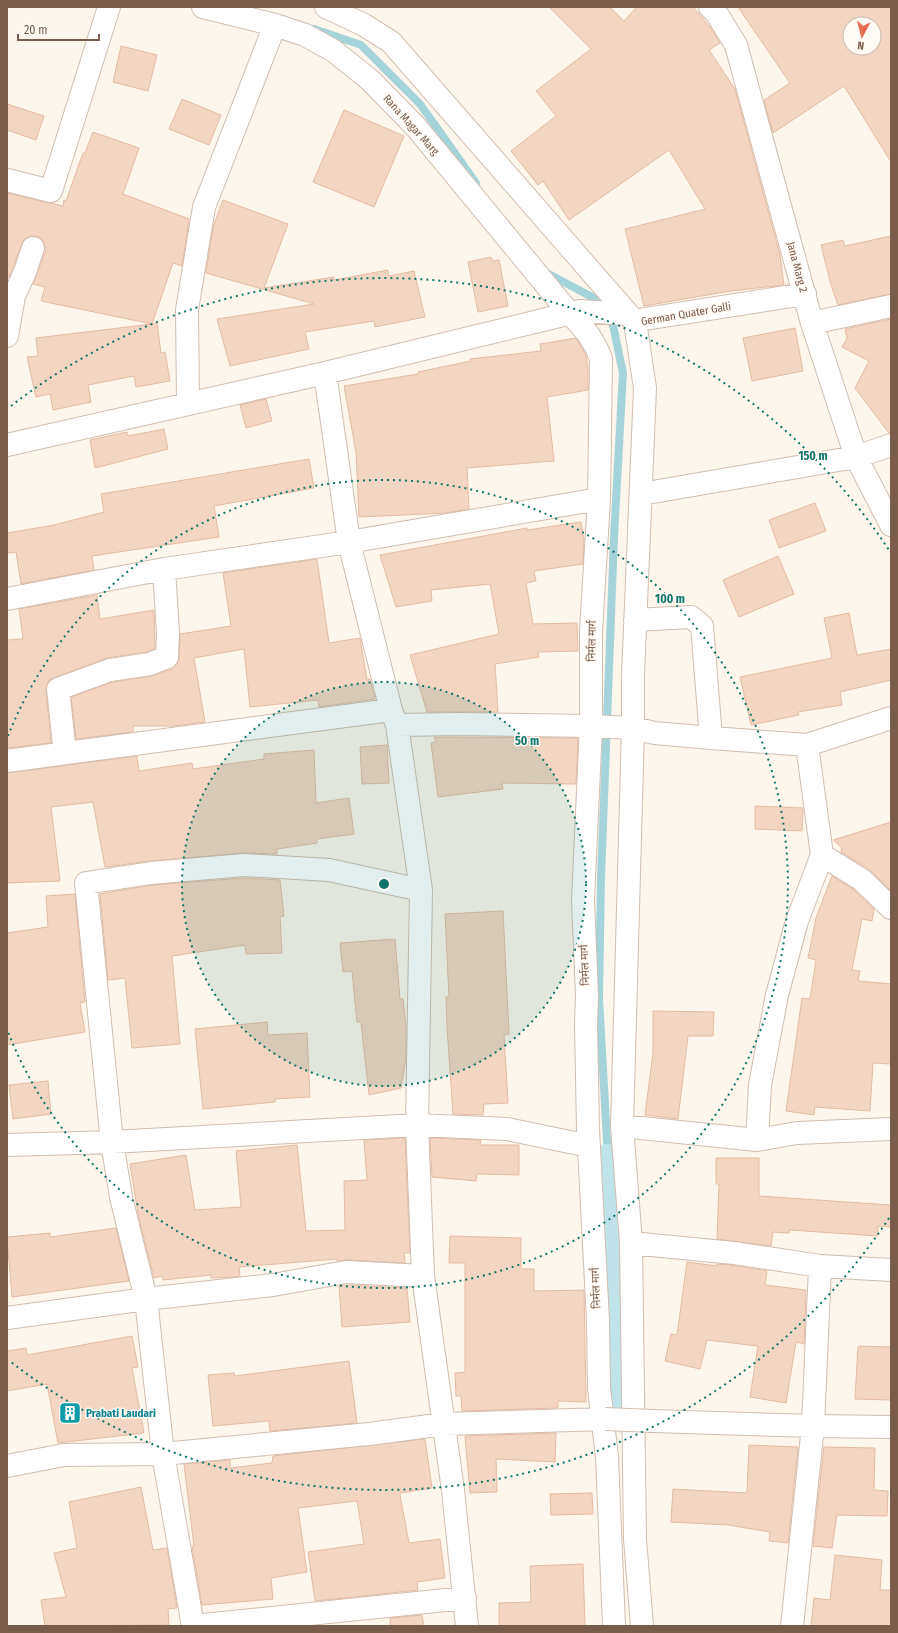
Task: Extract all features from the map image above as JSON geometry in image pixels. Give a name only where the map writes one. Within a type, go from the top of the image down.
[{"type":"street","points":[[7,180],[51,191],[109,7]]},
{"type":"street","points":[[326,7],[364,25],[391,42],[627,317],[645,388],[635,620],[622,1126],[631,1243],[635,1539],[642,1626]]},
{"type":"street","name":"Jana Marg 2","points":[[710,7],[717,14],[736,45],[812,323],[856,457],[891,525]]},
{"type":"street","name":"Rana Magar Marg","points":[[209,8],[305,35],[334,51],[370,80],[416,127],[575,313]]},
{"type":"street","points":[[188,404],[187,310],[204,207],[275,26]]},
{"type":"street","points":[[7,336],[14,296],[25,272],[33,248]]},
{"type":"street","name":"German Quater Galli","points":[[7,442],[188,404],[325,373],[575,313],[645,319],[805,294]]},
{"type":"street","points":[[812,323],[891,306]]},
{"type":"street","name":"निर्मल मार्ग","points":[[575,313],[597,346],[601,359],[599,499],[591,631],[592,726],[583,900],[587,996],[586,1025],[589,1146],[598,1321],[599,1388],[604,1419],[607,1456],[614,1626]]},
{"type":"street","points":[[325,373],[349,542],[394,718],[421,890],[418,1125],[423,1276],[444,1424],[467,1626]]},
{"type":"street","points":[[641,494],[856,457],[891,445]]},
{"type":"street","points":[[7,599],[164,569],[349,542],[599,499]]},
{"type":"street","points":[[65,753],[58,689],[110,670],[150,664],[167,658],[168,633],[164,569]]},
{"type":"street","points":[[635,620],[691,617],[702,626],[711,738]]},
{"type":"street","points":[[7,761],[65,753],[394,718],[460,724],[633,728],[655,733],[807,745],[891,718]]},
{"type":"street","points":[[757,1140],[760,1085],[777,995],[798,921],[822,855],[807,745]]},
{"type":"street","points":[[822,855],[862,880],[891,908]]},
{"type":"street","points":[[421,890],[329,870],[244,865],[151,873],[86,883],[112,1142],[121,1197],[146,1299],[163,1454],[192,1626],[465,1598]]},
{"type":"street","points":[[7,1145],[112,1142],[418,1125],[507,1129],[589,1146]]},
{"type":"street","points":[[622,1126],[757,1140],[798,1133],[891,1128]]},
{"type":"street","points":[[631,1243],[734,1253],[820,1266],[891,1270]]},
{"type":"street","points":[[792,1626],[813,1426],[820,1266]]},
{"type":"street","points":[[7,1318],[146,1299],[273,1285],[346,1272],[423,1276]]},
{"type":"street","points":[[7,1466],[64,1455],[163,1454],[369,1434],[444,1424],[604,1419],[813,1426],[891,1426]]},
{"type":"building","points":[[549,7],[610,7],[624,21],[637,7],[693,7],[710,27],[720,43],[709,50],[735,89],[780,255],[784,285],[731,291],[644,306],[625,229],[705,209],[669,150],[569,220],[543,181],[538,185],[511,151],[556,116],[536,91],[591,49]]},
{"type":"building","points":[[738,7],[891,7],[891,162],[844,86],[773,133],[764,100],[790,83]]},
{"type":"building","points":[[121,46],[157,55],[148,91],[113,82]]},
{"type":"building","points":[[182,99],[221,115],[209,145],[169,129]]},
{"type":"building","points":[[7,104],[44,116],[36,140],[7,130]]},
{"type":"building","points":[[344,110],[404,136],[374,207],[313,182]]},
{"type":"building","points":[[93,132],[139,148],[123,194],[189,219],[182,266],[173,263],[152,324],[41,301],[45,287],[33,284],[45,252],[45,246],[42,239],[37,236],[30,236],[24,239],[9,277],[7,276],[7,193],[63,206],[83,153],[85,153]]},
{"type":"building","points":[[223,200],[288,224],[264,288],[334,277],[334,280],[388,270],[389,276],[414,271],[425,317],[375,327],[374,321],[305,332],[309,349],[230,366],[217,319],[314,304],[206,273],[213,227]]},
{"type":"building","points":[[891,236],[891,294],[838,305],[831,285],[821,245],[843,240],[845,246]]},
{"type":"building","points":[[491,257],[493,261],[499,260],[508,306],[478,312],[468,262]]},
{"type":"building","points":[[891,319],[891,433],[889,433],[855,388],[869,361],[842,347],[847,338],[845,329]]},
{"type":"building","points":[[157,323],[161,353],[165,352],[170,381],[136,387],[134,376],[88,385],[91,402],[53,410],[50,394],[36,397],[27,357],[38,356],[36,338]]},
{"type":"building","points":[[795,328],[803,371],[752,381],[743,338]]},
{"type":"building","points":[[576,338],[586,355],[588,390],[547,397],[554,461],[467,468],[469,509],[446,513],[359,517],[356,452],[344,386],[418,374],[418,372],[471,361],[470,359],[541,351],[540,344]]},
{"type":"building","points":[[266,399],[272,421],[246,428],[240,405]]},
{"type":"building","points":[[164,429],[168,449],[95,468],[90,440],[127,432],[128,436]]},
{"type":"building","points":[[309,459],[314,488],[214,506],[219,537],[92,556],[94,570],[21,584],[16,552],[7,553],[7,533],[54,525],[104,512],[101,494]]},
{"type":"building","points":[[815,503],[826,531],[779,548],[769,520]]},
{"type":"building","points":[[581,522],[584,540],[583,564],[534,571],[536,581],[526,583],[533,624],[577,623],[578,651],[538,652],[539,657],[495,664],[498,712],[427,712],[410,655],[499,634],[490,584],[431,590],[432,601],[396,607],[380,555],[527,528],[527,530]]},
{"type":"building","points":[[778,556],[794,594],[739,617],[723,580]]},
{"type":"building","points":[[317,559],[329,643],[360,638],[367,680],[370,679],[375,699],[319,707],[318,700],[250,707],[244,649],[194,658],[205,722],[173,726],[133,726],[133,732],[76,739],[71,697],[113,682],[152,676],[172,669],[177,664],[179,658],[180,634],[231,626],[223,573]]},
{"type":"building","points":[[97,595],[100,619],[154,610],[155,648],[147,652],[106,658],[49,680],[46,690],[51,743],[7,748],[7,640],[23,639],[19,609]]},
{"type":"building","points":[[849,613],[857,655],[891,649],[891,680],[840,692],[842,705],[798,712],[799,715],[751,725],[740,677],[832,658],[824,618]]},
{"type":"building","points":[[434,737],[578,738],[576,784],[502,783],[503,789],[438,797],[431,743],[436,742]]},
{"type":"building","points":[[387,745],[389,783],[362,784],[360,747]]},
{"type":"building","points":[[314,750],[316,803],[349,798],[354,834],[317,839],[317,843],[277,849],[277,854],[243,853],[150,861],[105,867],[93,802],[51,807],[60,881],[7,883],[7,773],[137,756],[139,771],[192,763],[193,769],[264,759],[264,754]]},
{"type":"building","points":[[755,806],[803,808],[802,831],[755,829]]},
{"type":"building","points":[[891,822],[891,891],[869,869],[841,852],[842,848],[833,840]]},
{"type":"building","points":[[832,876],[854,890],[874,909],[872,921],[862,919],[852,970],[860,971],[858,981],[891,984],[891,1064],[873,1063],[870,1111],[815,1107],[814,1115],[786,1111],[802,998],[810,999],[816,960],[808,958],[816,918]]},
{"type":"building","points":[[244,878],[280,880],[284,916],[280,917],[282,953],[246,954],[245,945],[172,956],[180,1044],[132,1048],[125,978],[108,980],[100,894],[152,885]]},
{"type":"building","points":[[75,894],[85,1002],[80,1003],[85,1032],[7,1045],[7,933],[48,927],[46,896]]},
{"type":"building","points":[[503,911],[509,1034],[504,1035],[508,1103],[484,1104],[483,1115],[453,1114],[447,1027],[446,997],[449,997],[445,914]]},
{"type":"building","points":[[395,939],[400,999],[403,999],[406,1025],[406,1058],[401,1088],[369,1095],[361,1022],[357,1022],[352,971],[343,972],[340,943]]},
{"type":"building","points":[[653,1011],[714,1012],[713,1036],[688,1036],[678,1119],[645,1115],[653,1053]]},
{"type":"building","points":[[267,1022],[268,1035],[307,1033],[310,1097],[275,1099],[275,1102],[203,1109],[195,1029]]},
{"type":"building","points":[[48,1081],[51,1114],[13,1119],[9,1085]]},
{"type":"building","points":[[405,1138],[410,1253],[404,1253],[405,1263],[347,1260],[337,1261],[337,1259],[239,1267],[240,1276],[233,1277],[211,1278],[211,1275],[163,1280],[162,1276],[154,1278],[139,1219],[130,1164],[186,1155],[195,1210],[241,1207],[236,1151],[297,1145],[306,1231],[345,1230],[344,1181],[367,1180],[364,1140]]},
{"type":"building","points":[[430,1138],[481,1140],[480,1145],[519,1145],[519,1175],[477,1174],[476,1181],[432,1177]]},
{"type":"building","points":[[716,1158],[759,1158],[759,1196],[891,1205],[891,1227],[878,1226],[878,1236],[790,1230],[789,1233],[773,1232],[771,1246],[717,1239],[719,1184],[716,1184]]},
{"type":"building","points":[[116,1228],[129,1281],[12,1297],[7,1237],[50,1233],[50,1237]]},
{"type":"building","points":[[450,1236],[521,1238],[521,1269],[534,1269],[534,1291],[584,1290],[586,1402],[558,1401],[558,1408],[462,1411],[461,1396],[456,1396],[455,1373],[465,1372],[465,1263],[449,1263]]},
{"type":"building","points":[[687,1262],[717,1266],[717,1264],[732,1265],[767,1271],[765,1285],[806,1290],[804,1344],[796,1342],[786,1403],[750,1397],[758,1346],[707,1340],[700,1369],[665,1361],[671,1334],[677,1335]]},
{"type":"building","points":[[347,1285],[407,1288],[410,1322],[342,1327],[339,1286]]},
{"type":"building","points":[[132,1336],[138,1367],[132,1368],[144,1433],[58,1443],[47,1384],[7,1391],[7,1351],[26,1348],[27,1355]]},
{"type":"building","points":[[858,1346],[891,1347],[891,1400],[855,1399]]},
{"type":"building","points":[[349,1361],[357,1423],[270,1431],[269,1421],[213,1426],[208,1375],[234,1373],[235,1376]]},
{"type":"building","points":[[556,1433],[555,1462],[496,1459],[497,1492],[470,1493],[465,1436]]},
{"type":"building","points":[[425,1439],[432,1488],[401,1493],[400,1495],[409,1543],[440,1539],[445,1578],[417,1582],[418,1590],[315,1601],[308,1552],[364,1544],[357,1501],[298,1508],[307,1572],[271,1578],[273,1599],[202,1605],[192,1546],[194,1546],[184,1464],[230,1460],[230,1468],[272,1463],[273,1456]]},
{"type":"building","points":[[749,1445],[798,1447],[788,1543],[769,1541],[770,1532],[728,1525],[671,1522],[673,1489],[747,1493]]},
{"type":"building","points":[[824,1447],[875,1448],[874,1490],[888,1491],[887,1516],[837,1515],[832,1548],[813,1546]]},
{"type":"building","points":[[141,1487],[153,1550],[167,1548],[177,1608],[168,1609],[169,1625],[45,1626],[41,1600],[66,1597],[54,1553],[77,1548],[69,1502]]},
{"type":"building","points":[[592,1493],[593,1514],[551,1515],[550,1494]]},
{"type":"building","points":[[835,1555],[882,1560],[880,1590],[891,1590],[891,1626],[811,1626],[814,1598],[830,1600]]},
{"type":"building","points":[[583,1564],[585,1626],[499,1626],[499,1603],[531,1602],[530,1566]]},
{"type":"building","points":[[422,1615],[424,1626],[390,1626],[390,1618]]},
{"type":"waterway","points":[[314,29],[361,45],[420,104],[476,183]]},
{"type":"waterway","points":[[543,271],[609,306],[623,373],[614,537],[601,878],[599,998],[608,1158]]},
{"type":"waterway","points":[[608,1158],[614,1322],[626,1420]]},
{"type":"place","name":"Prabati Laudari","points":[[70,1413]]}]
